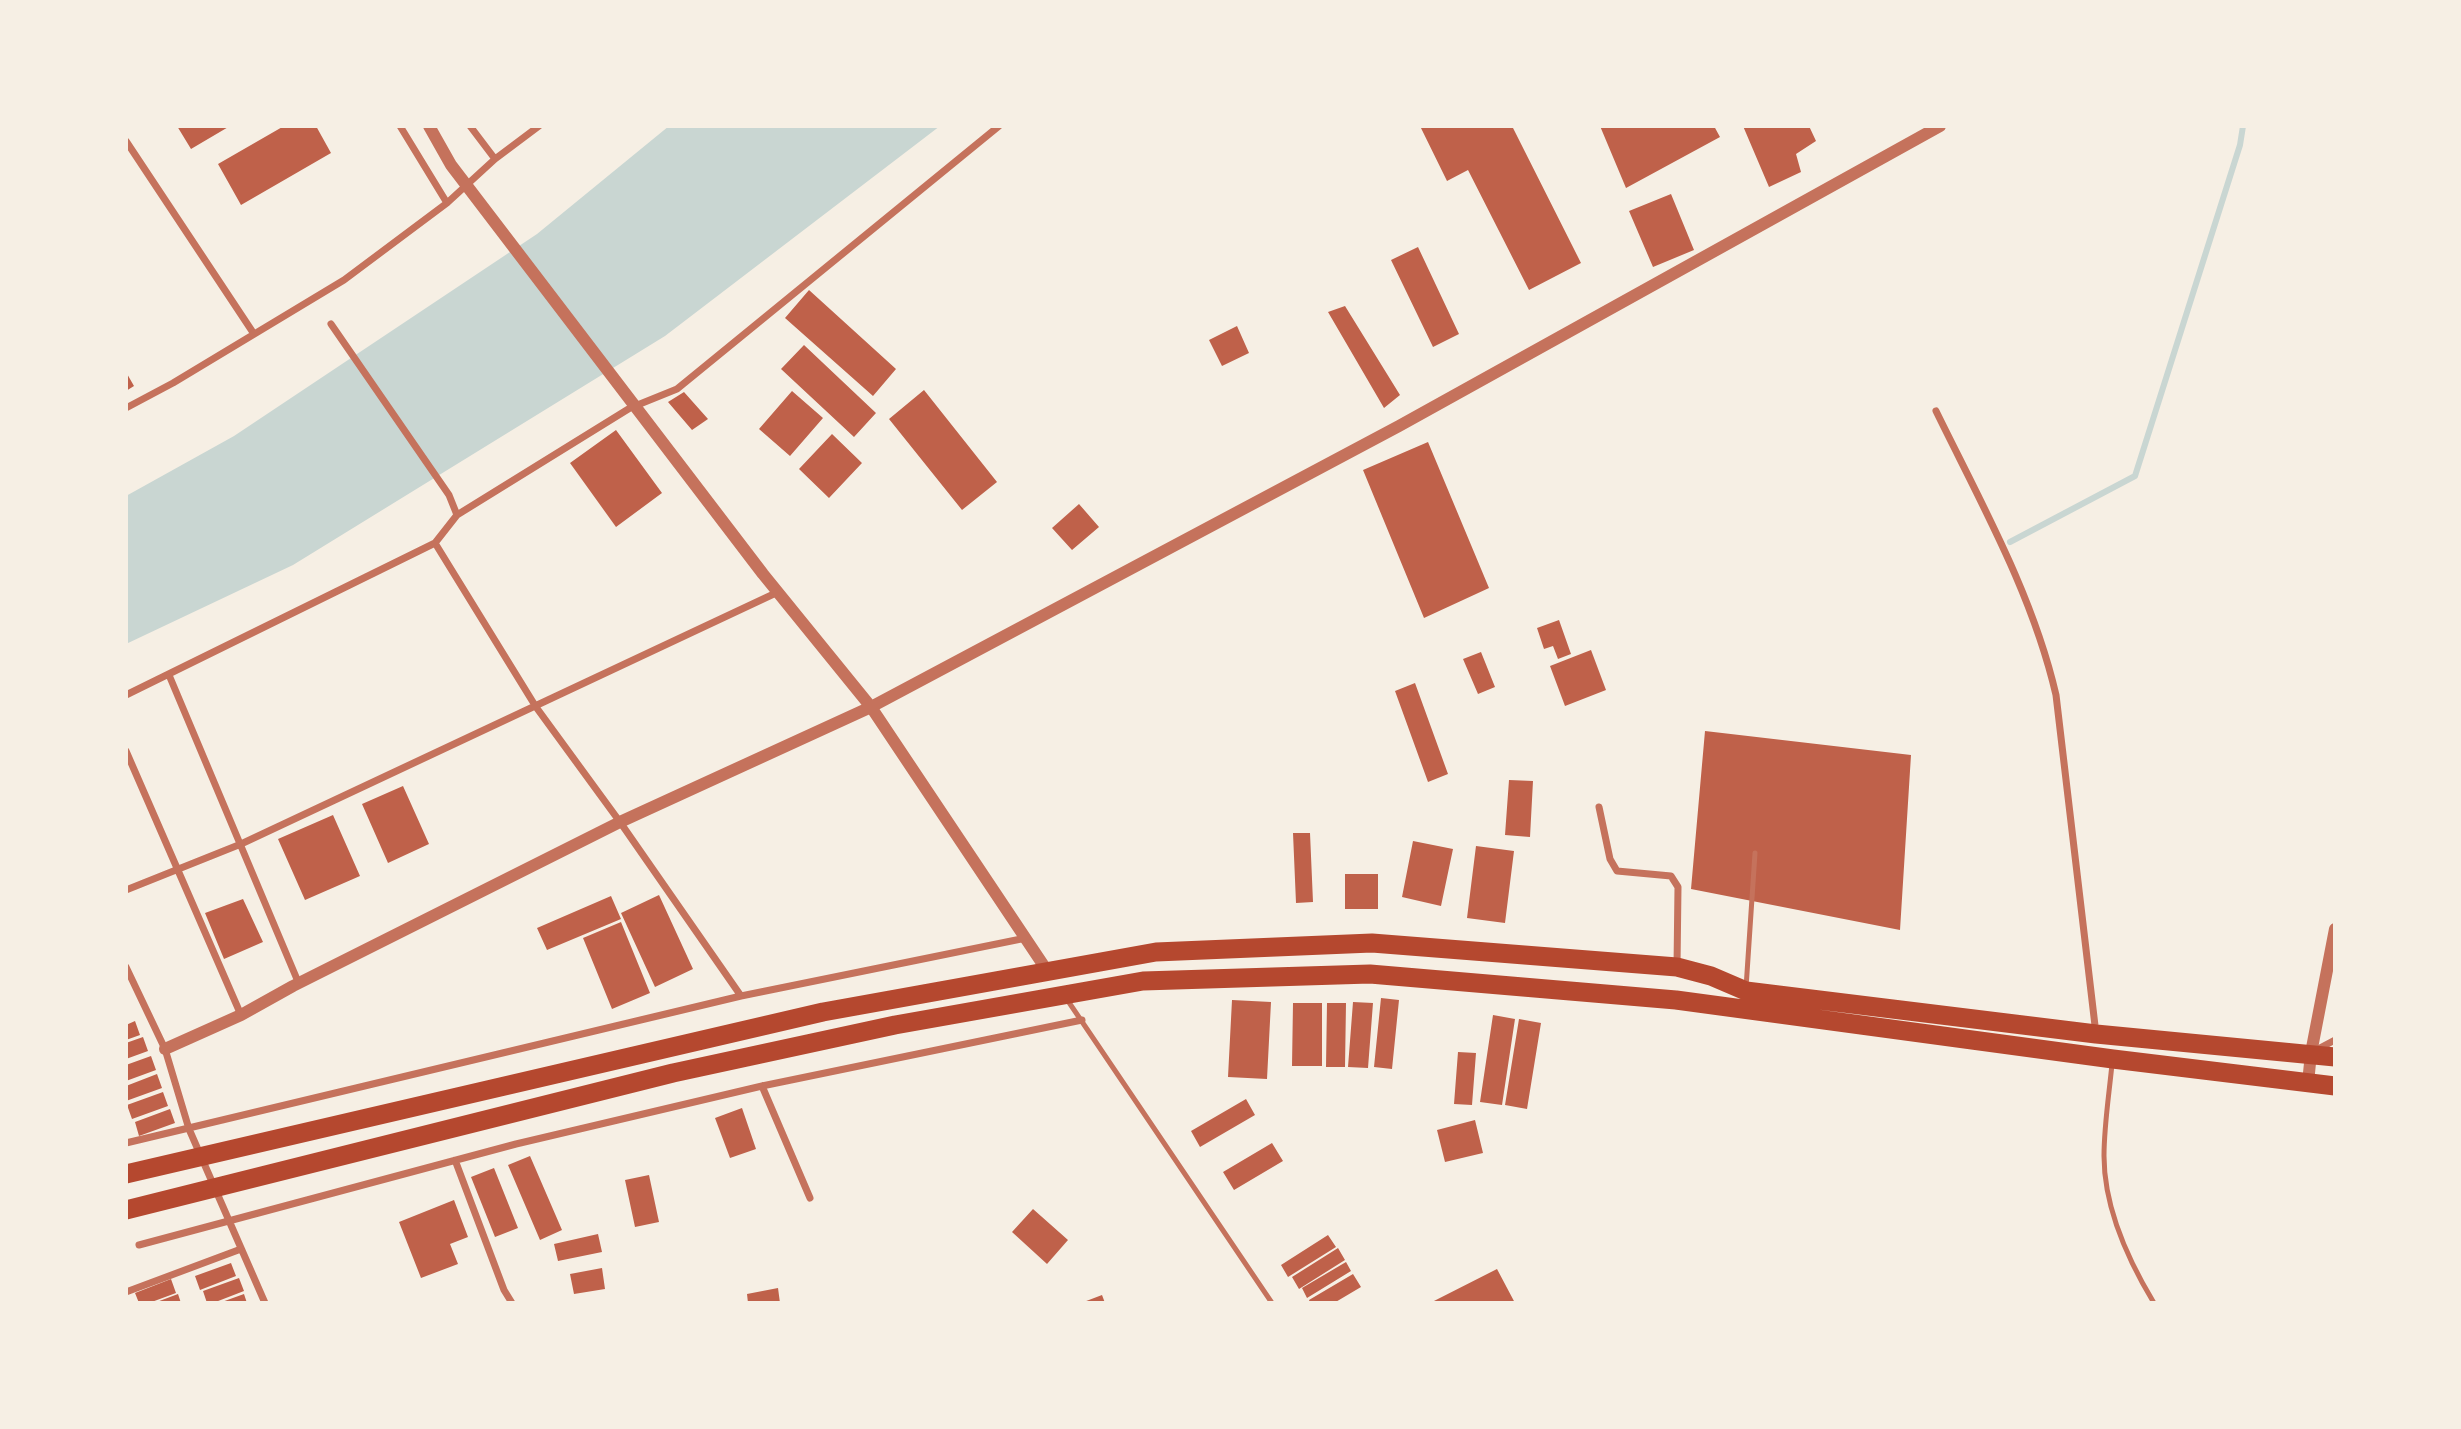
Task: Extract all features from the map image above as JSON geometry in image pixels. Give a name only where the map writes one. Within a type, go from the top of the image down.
[{"type":"highway","points":[[126,1174],[823,1012],[1156,952],[1372,943],[1678,967],[1711,976],[1746,991],[2096,1034],[2335,1057]]},
{"type":"highway","points":[[1676,1000],[1678,967]]},
{"type":"highway","points":[[126,1210],[673,1073],[895,1025],[1143,981],[1370,974],[1676,1000],[2335,1086]]},
{"type":"street","points":[[400,126],[447,203]]},
{"type":"street","points":[[429,126],[451,165],[763,574],[871,707],[1048,972]]},
{"type":"street","points":[[470,126],[495,159]]},
{"type":"street","points":[[126,408],[173,383],[344,280],[447,203],[495,159],[539,126]]},
{"type":"street","points":[[126,695],[435,543],[457,515],[630,408],[677,389],[999,126]]},
{"type":"street","points":[[165,1049],[241,1015],[620,822],[871,707],[1399,426],[1940,126]]},
{"type":"street","points":[[126,141],[254,334]]},
{"type":"street","points":[[331,324],[449,495],[457,515]]},
{"type":"street","points":[[1936,411],[2022,590],[2047,654],[2056,695],[2096,1034]]},
{"type":"street","points":[[435,543],[536,707],[741,996]]},
{"type":"street","points":[[126,890],[241,844],[778,592]]},
{"type":"street","points":[[169,675],[299,984]]},
{"type":"street","points":[[126,751],[241,1015]]},
{"type":"street","points":[[1599,807],[1610,859],[1617,871],[1671,876],[1676,881],[1678,967]]},
{"type":"street","points":[[2308,1083],[2311,1053],[2335,929]]},
{"type":"street","points":[[126,1143],[741,996],[1026,937]]},
{"type":"street","points":[[126,967],[165,1049],[189,1129],[265,1303]]},
{"type":"street","points":[[139,1245],[516,1143],[762,1086],[1082,1020]]},
{"type":"street","points":[[2311,1053],[2335,1040]]},
{"type":"street","points":[[762,1086],[810,1198]]},
{"type":"street","points":[[455,1160],[504,1290],[512,1303]]},
{"type":"street","points":[[126,1292],[241,1249]]},
{"type":"lane","points":[[1746,991],[1755,853]]},
{"type":"lane","points":[[1064,995],[1272,1303]]},
{"type":"lane","points":[[2113,1059],[2104,1157],[2109,1200],[2121,1236],[2154,1303]]},
{"type":"shaded area","points":[[669,126],[940,126],[665,336],[293,565],[126,644],[126,496],[234,436],[537,234]]},
{"type":"building","points":[[177,126],[230,126],[191,149]]},
{"type":"building","points":[[284,126],[316,126],[331,153],[241,205],[218,164]]},
{"type":"building","points":[[1420,126],[1512,126],[1581,263],[1529,290],[1468,170],[1447,181]]},
{"type":"building","points":[[1600,126],[1714,126],[1720,137],[1626,188]]},
{"type":"building","points":[[1743,126],[1809,126],[1816,141],[1796,154],[1801,172],[1769,187]]},
{"type":"building","points":[[1671,194],[1694,250],[1653,267],[1629,211]]},
{"type":"building","points":[[1418,247],[1459,334],[1433,347],[1391,260]]},
{"type":"building","points":[[809,290],[896,369],[873,396],[785,318]]},
{"type":"building","points":[[1345,306],[1400,395],[1384,408],[1328,312]]},
{"type":"building","points":[[1237,326],[1249,353],[1222,366],[1209,340]]},
{"type":"building","points":[[804,345],[876,413],[854,437],[781,369]]},
{"type":"building","points":[[126,372],[134,386],[126,391]]},
{"type":"building","points":[[924,390],[997,482],[962,510],[889,419]]},
{"type":"building","points":[[792,391],[823,418],[790,456],[759,429]]},
{"type":"building","points":[[684,392],[708,419],[692,430],[668,402]]},
{"type":"building","points":[[616,430],[662,493],[616,527],[570,463]]},
{"type":"building","points":[[832,434],[862,463],[829,498],[799,469]]},
{"type":"building","points":[[1428,442],[1489,588],[1424,618],[1363,470]]},
{"type":"building","points":[[1079,504],[1099,527],[1072,550],[1052,528]]},
{"type":"building","points":[[1559,620],[1571,654],[1558,659],[1553,646],[1544,649],[1537,628]]},
{"type":"building","points":[[1591,650],[1606,690],[1565,706],[1550,666]]},
{"type":"building","points":[[1481,652],[1495,687],[1478,694],[1463,659]]},
{"type":"building","points":[[1415,683],[1448,774],[1428,782],[1395,691]]},
{"type":"building","points":[[1705,731],[1911,755],[1900,930],[1691,889]]},
{"type":"building","points":[[1509,780],[1533,781],[1530,837],[1505,835]]},
{"type":"building","points":[[403,786],[429,844],[388,863],[362,804]]},
{"type":"building","points":[[333,815],[360,876],[305,900],[278,839]]},
{"type":"building","points":[[1293,833],[1310,833],[1313,902],[1296,903]]},
{"type":"building","points":[[1413,841],[1453,849],[1441,906],[1402,897]]},
{"type":"building","points":[[1476,846],[1514,851],[1505,923],[1467,918]]},
{"type":"building","points":[[1345,874],[1378,874],[1378,909],[1345,909]]},
{"type":"building","points":[[659,895],[693,969],[655,987],[621,913]]},
{"type":"building","points":[[611,896],[621,919],[547,950],[537,928]]},
{"type":"building","points":[[243,899],[263,942],[224,959],[205,913]]},
{"type":"building","points":[[621,922],[650,993],[612,1009],[583,938]]},
{"type":"building","points":[[1381,998],[1399,1000],[1392,1069],[1374,1067]]},
{"type":"building","points":[[1232,1000],[1271,1002],[1267,1079],[1228,1077]]},
{"type":"building","points":[[1353,1002],[1373,1003],[1368,1068],[1348,1067]]},
{"type":"building","points":[[1293,1003],[1322,1003],[1322,1066],[1292,1066]]},
{"type":"building","points":[[1327,1003],[1346,1003],[1345,1067],[1326,1067]]},
{"type":"building","points":[[1493,1015],[1515,1019],[1502,1105],[1480,1102]]},
{"type":"building","points":[[1519,1019],[1541,1023],[1527,1109],[1505,1105]]},
{"type":"building","points":[[135,1021],[140,1035],[126,1040],[126,1025]]},
{"type":"building","points":[[143,1037],[148,1051],[126,1059],[126,1043]]},
{"type":"building","points":[[1458,1052],[1476,1053],[1472,1105],[1454,1104]]},
{"type":"building","points":[[151,1056],[156,1070],[126,1081],[126,1065]]},
{"type":"building","points":[[157,1074],[162,1088],[126,1101],[126,1086]]},
{"type":"building","points":[[163,1092],[168,1106],[132,1119],[127,1105]]},
{"type":"building","points":[[1246,1099],[1255,1115],[1200,1147],[1191,1131]]},
{"type":"building","points":[[742,1108],[756,1149],[730,1158],[715,1118]]},
{"type":"building","points":[[170,1109],[175,1123],[139,1136],[135,1122]]},
{"type":"building","points":[[1475,1120],[1483,1153],[1445,1162],[1437,1130]]},
{"type":"building","points":[[1272,1143],[1283,1161],[1234,1190],[1223,1172]]},
{"type":"building","points":[[530,1156],[562,1230],[540,1240],[508,1165]]},
{"type":"building","points":[[494,1168],[518,1228],[495,1237],[471,1177]]},
{"type":"building","points":[[649,1175],[659,1222],[635,1227],[625,1180]]},
{"type":"building","points":[[454,1200],[468,1237],[450,1244],[458,1264],[421,1278],[399,1222]]},
{"type":"building","points":[[1033,1209],[1068,1240],[1047,1264],[1012,1232]]},
{"type":"building","points":[[598,1234],[602,1252],[558,1261],[554,1244]]},
{"type":"building","points":[[1328,1235],[1336,1247],[1288,1277],[1281,1265]]},
{"type":"building","points":[[1338,1248],[1345,1260],[1299,1289],[1292,1277]]},
{"type":"building","points":[[1346,1262],[1351,1271],[1307,1298],[1302,1288]]},
{"type":"building","points":[[231,1263],[236,1276],[200,1290],[195,1276]]},
{"type":"building","points":[[602,1268],[605,1289],[574,1294],[570,1274]]},
{"type":"building","points":[[1497,1269],[1515,1303],[1430,1303]]},
{"type":"building","points":[[1353,1274],[1361,1287],[1334,1303],[1310,1303],[1309,1300]]},
{"type":"building","points":[[239,1278],[244,1291],[207,1303],[203,1291]]},
{"type":"building","points":[[171,1279],[176,1293],[149,1303],[139,1303],[135,1293]]},
{"type":"building","points":[[778,1288],[780,1303],[748,1303],[747,1294]]},
{"type":"building","points":[[178,1294],[181,1303],[154,1303]]},
{"type":"building","points":[[244,1294],[247,1303],[219,1303]]},
{"type":"building","points":[[1102,1295],[1105,1303],[1081,1303]]},
{"type":"waterway","points":[[2010,542],[2135,476],[2240,145],[2243,126]]}]
